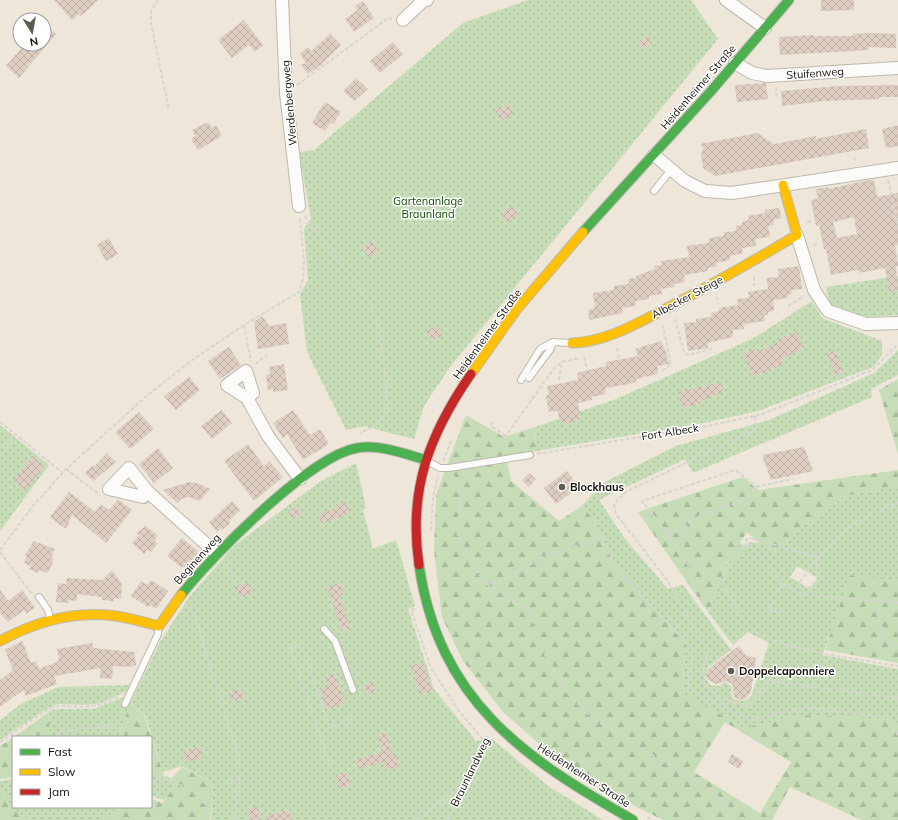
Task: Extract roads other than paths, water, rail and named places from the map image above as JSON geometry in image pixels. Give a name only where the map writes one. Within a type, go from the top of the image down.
[{"type":"main road","name":"Heidenheimer Straße","points":[[633,820],[546,766],[495,725],[476,703],[442,648],[427,607],[417,556],[416,520],[418,492],[426,460],[446,415],[474,368],[518,310],[568,249],[654,155],[789,0]]},
{"type":"main road","points":[[783,185],[797,234]]},
{"type":"main road","name":"Albecker Steige","points":[[572,343],[581,343],[614,334],[660,312],[797,234]]},
{"type":"main road","name":"Beginenweg","points":[[159,626],[181,595],[216,553],[300,479],[336,457],[357,448],[377,448],[426,460]]},
{"type":"main road","points":[[0,641],[31,625],[50,620],[81,616],[108,615],[159,626]]},
{"type":"street","name":"Werdenbergweg","points":[[282,0],[286,93],[299,206]]},
{"type":"street","points":[[403,20],[423,1],[427,0]]},
{"type":"street","points":[[726,0],[765,28]]},
{"type":"street","name":"Stuifenweg","points":[[735,63],[752,73],[767,76],[898,68]]},
{"type":"street","points":[[654,155],[685,181],[705,191],[732,193],[892,168]]},
{"type":"street","points":[[797,234],[814,290],[828,311],[866,324],[898,323]]},
{"type":"street","points":[[247,398],[253,393],[246,371],[227,385],[247,398],[268,436],[300,479]]},
{"type":"street","points":[[148,491],[216,553]]},
{"type":"lane","points":[[654,191],[671,170]]},
{"type":"lane","points":[[521,380],[540,349],[553,342],[572,343]]},
{"type":"lane","points":[[529,378],[550,350],[553,342]]},
{"type":"lane","points":[[426,460],[440,468],[448,468],[530,455]]},
{"type":"lane","points":[[40,598],[48,610],[50,620]]},
{"type":"lane","points":[[125,704],[158,634],[159,626]]},
{"type":"lane","points":[[324,629],[335,641],[353,690]]},
{"type":"place","name":"Blockhaus","points":[[562,487]]},
{"type":"place","name":"Doppelcaponniere","points":[[731,671]]},
{"type":"park label","name":"Gartenanlage Braunland","points":[[428,207]]}]
